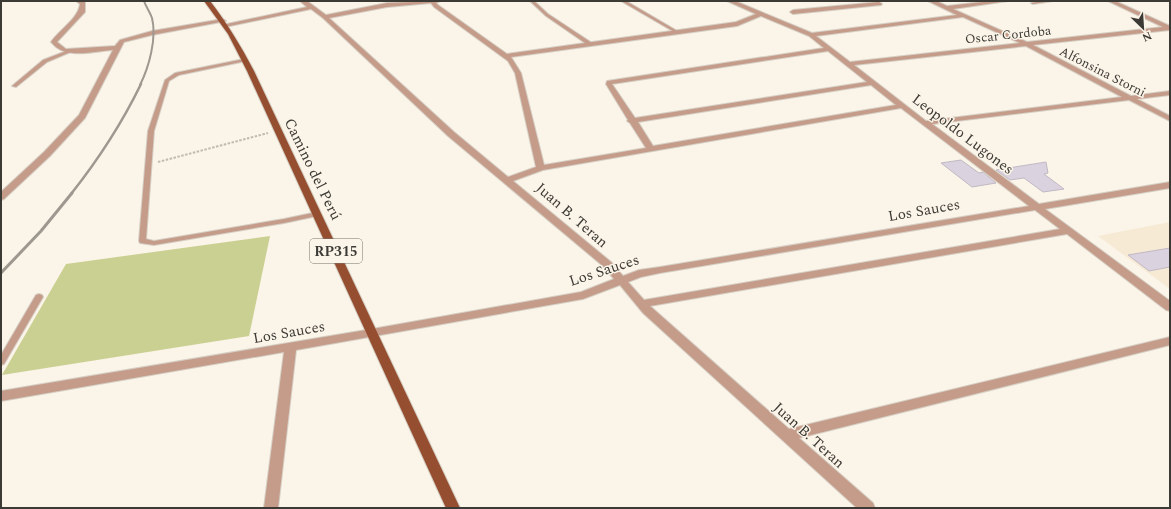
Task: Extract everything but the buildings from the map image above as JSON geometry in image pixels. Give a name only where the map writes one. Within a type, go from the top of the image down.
[{"type":"main road","name":"Camino del Perú","points":[[207,1],[224,23],[244,60],[317,214],[334,246],[372,333],[453,508]]},
{"type":"street","points":[[79,1],[83,3],[82,12],[54,42],[58,48],[64,51],[117,48]]},
{"type":"street","points":[[432,1],[436,6],[511,60],[518,73],[541,168]]},
{"type":"street","points":[[325,17],[387,5],[437,1]]},
{"type":"street","name":"Leopoldo Lugones","points":[[730,1],[811,35],[902,106],[1170,307]]},
{"type":"street","points":[[835,1],[844,7]]},
{"type":"street","name":"Alfonsina Storni","points":[[931,1],[983,23],[1170,119]]},
{"type":"street","points":[[945,8],[1005,1]]},
{"type":"street","points":[[1111,1],[1169,27]]},
{"type":"street","points":[[1,197],[47,154],[82,116],[122,41],[129,38],[224,23],[307,4]]},
{"type":"street","name":"Juan B. Teran","points":[[307,4],[325,17],[451,134],[509,180],[607,264],[642,304],[868,508]]},
{"type":"street","points":[[793,12],[879,4]]},
{"type":"street","points":[[505,56],[737,24],[760,14]]},
{"type":"street","points":[[811,35],[964,16]]},
{"type":"street","name":"Oscar Cordoba","points":[[848,64],[1169,27]]},
{"type":"street","points":[[651,149],[631,121],[609,82],[830,49]]},
{"type":"street","points":[[631,121],[872,82]]},
{"type":"street","points":[[926,123],[1170,93]]},
{"type":"street","points":[[509,180],[541,168],[902,106]]},
{"type":"street","name":"Los Sauces","points":[[1,396],[292,347],[583,295],[621,280],[660,270],[1036,206],[1170,185]]},
{"type":"street","points":[[642,304],[1068,231]]},
{"type":"street","points":[[786,435],[1170,341]]},
{"type":"street","points":[[271,508],[292,347]]},
{"type":"lane","points":[[532,1],[546,15],[590,44]]},
{"type":"lane","points":[[623,1],[677,32]]},
{"type":"lane","points":[[1034,3],[1051,1]]},
{"type":"lane","points":[[14,86],[45,61],[71,51]]},
{"type":"lane","points":[[244,60],[177,74],[167,80],[152,131],[142,241],[154,242],[284,221],[317,214]]},
{"type":"lane","points":[[1,362],[39,298]]},
{"type":"path","points":[[148,165],[277,131]]},
{"type":"shaded area","points":[[1170,222],[1170,289],[1098,236]]},
{"type":"green space","points":[[270,236],[249,336],[2,375],[66,264]]},
{"type":"railway","points":[[140,85],[149,61],[154,34],[152,18],[144,1]]},
{"type":"railway","points":[[71,194],[109,141],[141,84]]},
{"type":"railway","points":[[1,273],[41,231],[72,193]]}]
